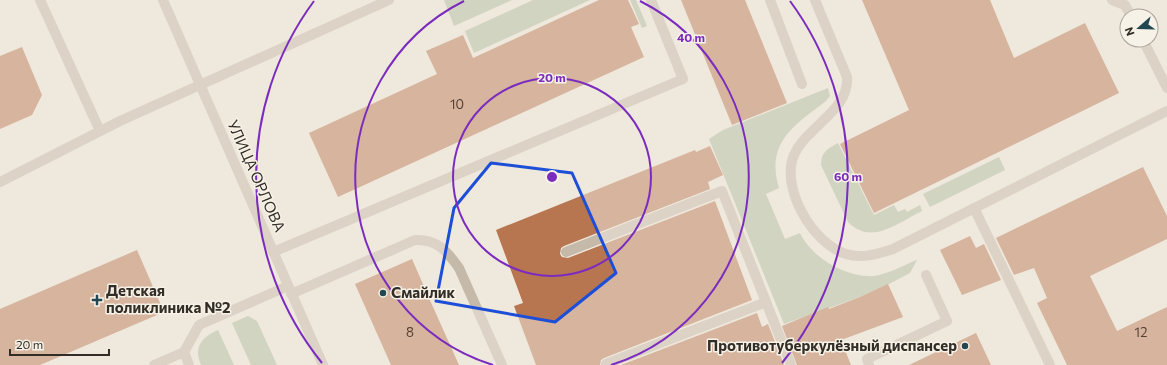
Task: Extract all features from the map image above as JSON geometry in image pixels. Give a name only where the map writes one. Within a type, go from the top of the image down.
[{"type":"street","points":[[40,0],[100,131]]},
{"type":"street","name":"УЛИЦА ОРЛОВА","points":[[163,0],[322,365]]},
{"type":"street","points":[[0,182],[100,131],[389,0]]},
{"type":"street","points":[[273,252],[683,79],[651,0]]},
{"type":"street","points":[[770,0],[802,84]]},
{"type":"street","points":[[815,0],[848,78],[848,88],[844,99],[798,146],[794,157],[791,180],[796,198],[812,229],[820,240],[831,248],[845,254],[860,257],[893,249],[1167,111]]},
{"type":"street","points":[[1112,0],[1125,5],[1127,8]]},
{"type":"street","points":[[1147,48],[1167,88]]},
{"type":"street","points":[[566,252],[722,191],[791,365]]},
{"type":"street","points":[[974,208],[1050,365]]},
{"type":"street","points":[[154,365],[184,352],[199,325],[415,240],[429,240],[451,255],[459,268],[502,365]]},
{"type":"street","points":[[869,365],[866,359],[947,321],[926,275]]},
{"type":"street","points":[[606,364],[766,302]]},
{"type":"street","points":[[184,352],[189,365]]},
{"type":"highlighted area","points":[[491,163],[572,173],[616,273],[555,322],[436,301],[454,208]]},
{"type":"green space","points":[[444,0],[512,0],[454,26]]},
{"type":"green space","points":[[533,0],[590,0],[474,53],[465,31]]},
{"type":"green space","points":[[630,0],[636,0],[647,26],[642,28]]},
{"type":"green space","points":[[828,88],[830,96],[794,127],[786,136],[776,158],[776,172],[779,188],[766,194],[785,239],[800,233],[805,242],[813,251],[831,265],[852,274],[863,276],[874,276],[885,273],[917,260],[910,273],[889,284],[860,297],[784,324],[709,139],[723,130]]},
{"type":"green space","points":[[838,143],[874,215],[894,205],[898,212],[905,209],[907,212],[920,205],[922,211],[894,226],[875,232],[866,232],[857,229],[848,222],[821,165],[822,157],[825,151]]},
{"type":"green space","points":[[999,157],[1005,170],[930,207],[923,194]]},
{"type":"green space","points":[[248,316],[257,321],[277,365],[251,365],[232,323]]},
{"type":"green space","points":[[218,330],[234,365],[201,365],[198,353],[200,343],[207,336]]},
{"type":"building","points":[[599,0],[628,0],[639,24],[631,27],[644,57],[338,197],[309,133],[437,74],[426,51],[463,35],[473,58]]},
{"type":"building","points":[[681,0],[745,0],[787,103],[732,125]]},
{"type":"building","points":[[862,0],[990,0],[1014,58],[1085,23],[1119,93],[874,213],[840,144],[909,110]]},
{"type":"building","points":[[22,47],[42,95],[32,115],[0,129],[0,56]]},
{"type":"building","points":[[710,146],[723,175],[708,182],[710,189],[564,246],[561,248],[560,254],[562,257],[568,258],[715,201],[752,300],[604,358],[601,360],[600,365],[536,365],[514,306],[523,303],[496,230],[695,150],[696,152]]},
{"type":"building","points":[[1143,167],[1167,216],[1167,239],[1090,276],[1117,331],[1167,307],[1167,365],[1067,365],[1037,303],[1047,298],[1034,268],[1014,275],[996,238]]},
{"type":"building","points":[[970,236],[976,248],[984,244],[1001,280],[962,295],[940,250]]},
{"type":"building","points":[[137,250],[164,312],[40,365],[0,365],[0,309]]},
{"type":"building","points":[[412,259],[459,365],[391,365],[355,284]]},
{"type":"building","points":[[888,284],[903,317],[841,340],[851,365],[797,365],[782,326],[828,307],[829,309],[860,297]]},
{"type":"building","points":[[757,313],[762,327],[768,324],[784,365],[621,365]]},
{"type":"building","name":"Противотуберкулёзный диспансер","points":[[976,333],[991,365],[909,365]]},
{"type":"place","name":"Смайлик","points":[[383,293]]},
{"type":"place","name":"Детская поликлиника №2","points":[[97,300]]},
{"type":"place","name":"Противотуберкулёзный диспансер","points":[[965,346]]}]
